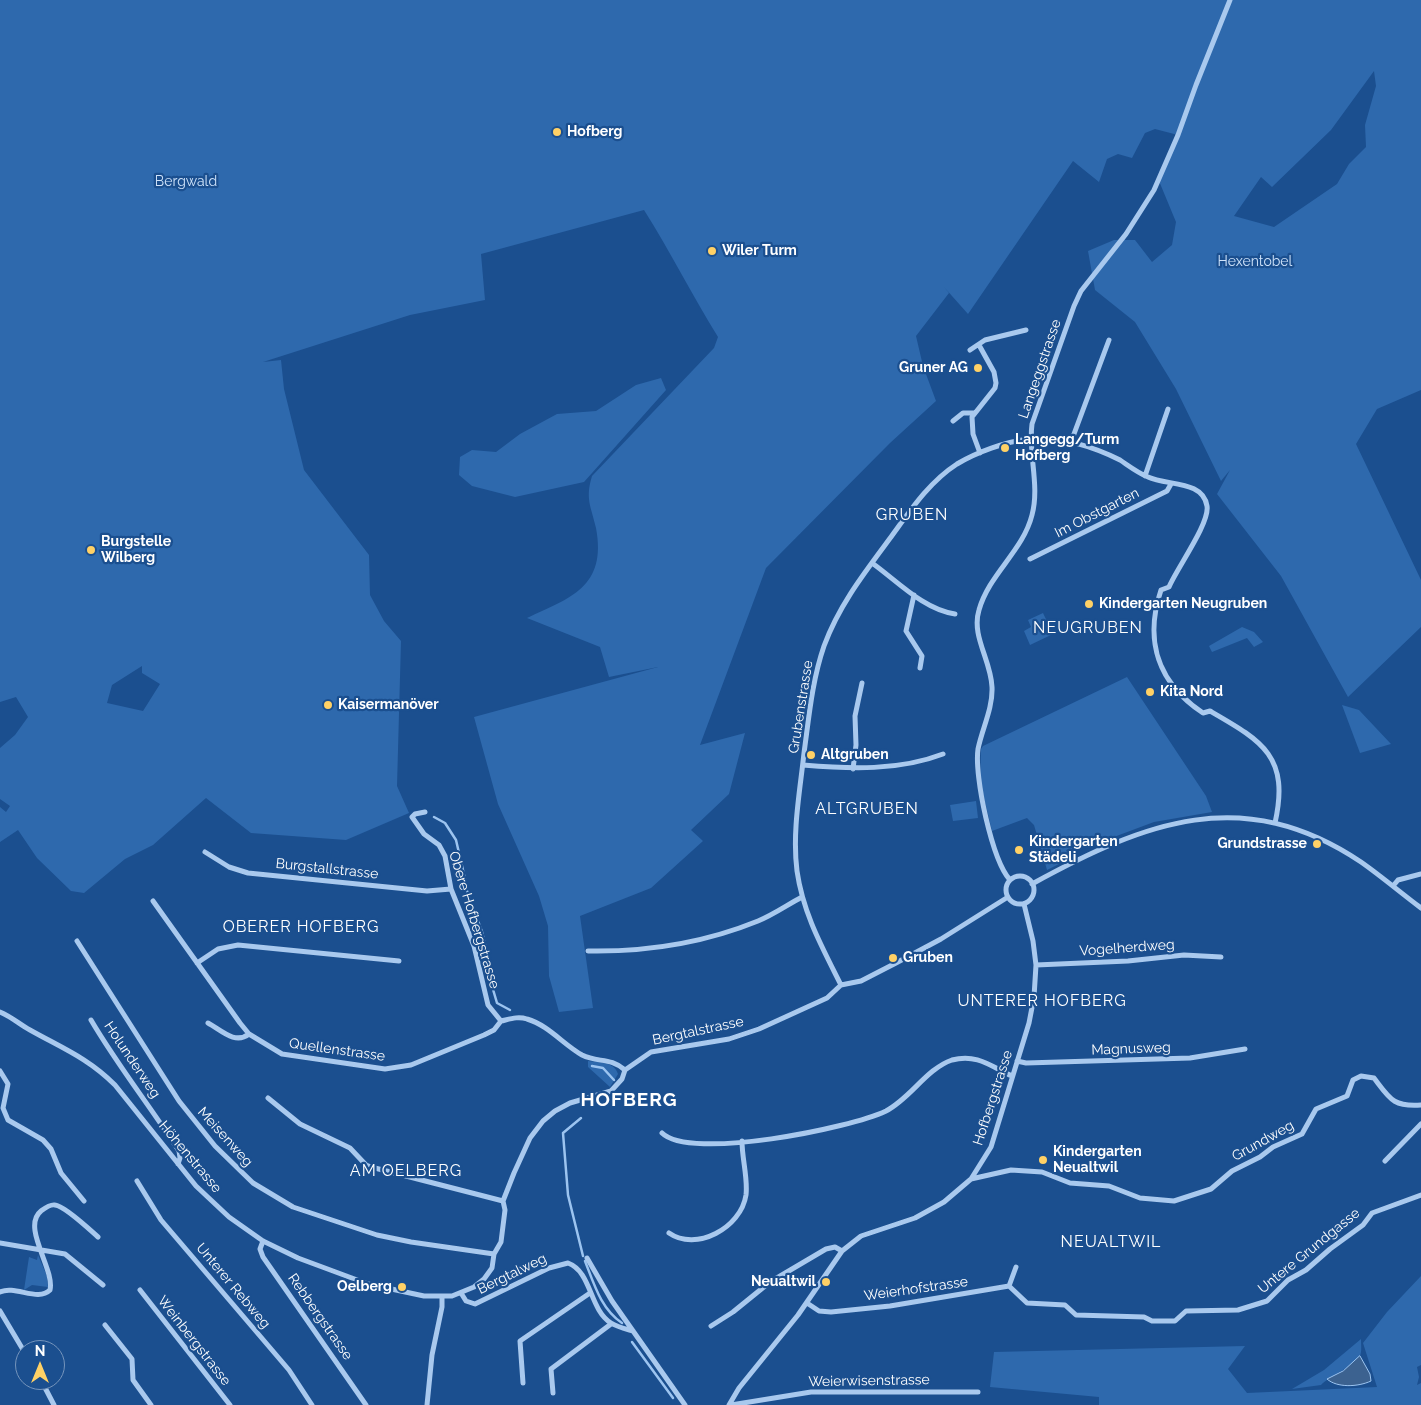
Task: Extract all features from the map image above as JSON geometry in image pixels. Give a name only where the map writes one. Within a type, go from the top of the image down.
[{"type":"street","name":"Langeggstrasse","points":[[1010,880],[996,853],[978,776],[978,750],[992,696],[988,667],[976,625],[979,608],[988,587],[1027,530],[1032,515],[1034,488],[1030,439],[1035,416],[1081,291],[1126,234],[1159,181],[1230,0]]},
{"type":"street","points":[[970,350],[986,340],[1026,330]]},
{"type":"street","points":[[1071,442],[1109,340]]},
{"type":"street","points":[[979,345],[994,372],[996,382],[995,388],[974,413],[971,426],[980,453]]},
{"type":"street","points":[[1144,476],[1168,409]]},
{"type":"street","points":[[952,421],[963,413],[974,413]]},
{"type":"street","name":"Grubenstrasse","points":[[841,985],[815,934],[802,897],[797,869],[795,840],[812,690],[824,645],[839,612],[872,562],[926,492],[958,464],[980,453],[1030,439],[1071,442],[1110,456],[1144,476],[1197,490],[1205,499],[1208,512],[1205,521],[1169,587],[1161,590],[1154,610],[1154,635],[1158,660],[1162,671],[1183,698],[1203,713],[1210,711],[1246,732],[1265,749],[1274,764],[1279,788],[1275,822]]},
{"type":"street","name":"Im Obstgarten","points":[[1030,559],[1167,491],[1171,484]]},
{"type":"street","points":[[872,562],[914,595],[942,610],[955,614]]},
{"type":"street","points":[[914,595],[906,631],[922,656],[920,668]]},
{"type":"street","points":[[853,768],[856,716],[862,683]]},
{"type":"street","points":[[803,765],[853,768],[908,764],[943,754]]},
{"type":"street","name":"Obere Hofbergstrasse","points":[[425,812],[415,814],[412,817],[424,834],[442,850],[451,889],[474,946],[488,1005],[501,1021]]},
{"type":"street","points":[[1032,884],[1118,841],[1164,825],[1194,819],[1227,816],[1275,822],[1345,852],[1421,908]]},
{"type":"street","name":"Burgstallstrasse","points":[[205,852],[229,867],[248,872],[427,891],[451,889]]},
{"type":"street","points":[[1393,886],[1398,880],[1421,874]]},
{"type":"street","points":[[1022,876],[1032,884],[1033,896],[1024,904],[1015,903],[1008,897],[1006,889],[1010,880],[1022,876]]},
{"type":"street","points":[[588,951],[650,948],[700,940],[758,921],[802,897]]},
{"type":"street","name":"Bergtalstrasse","points":[[442,1297],[461,1293],[484,1279],[492,1268],[494,1254],[501,1242],[505,1210],[503,1201],[523,1151],[543,1121],[570,1103],[611,1092],[622,1079],[625,1070],[651,1052],[728,1039],[759,1029],[827,998],[841,985],[861,981],[896,963],[941,939],[1008,897]]},
{"type":"street","name":"Quellenstrasse","points":[[153,900],[250,1034],[282,1054],[385,1069],[411,1065],[484,1035],[494,1030],[501,1021]]},
{"type":"street","name":"Hofbergstrasse","points":[[730,1405],[745,1380],[807,1303],[842,1251],[868,1233],[932,1210],[958,1192],[971,1179],[991,1146],[1032,1010],[1036,965],[1032,934],[1024,904]]},
{"type":"street","name":"Meisenweg","points":[[77,941],[179,1100],[215,1146],[253,1184],[293,1207],[377,1235],[494,1254]]},
{"type":"street","points":[[197,963],[218,949],[238,945],[399,961]]},
{"type":"street","name":"Vogelherdweg","points":[[1036,965],[1128,961],[1184,955],[1221,957]]},
{"type":"street","name":"Höhenstrasse","points":[[0,1012],[13,1017],[28,1029],[82,1057],[101,1072],[115,1085],[178,1164],[211,1201],[263,1241],[298,1258],[346,1277],[405,1292],[442,1297]]},
{"type":"street","points":[[501,1021],[519,1018],[531,1020],[580,1054],[591,1058],[614,1061],[625,1070]]},
{"type":"street","name":"Holunderweg","points":[[91,1020],[116,1062],[140,1092],[179,1151],[180,1158],[178,1164]]},
{"type":"street","points":[[208,1023],[237,1039],[243,1039],[250,1034]]},
{"type":"street","name":"Magnusweg","points":[[1017,1061],[1026,1063],[1173,1059],[1245,1049]]},
{"type":"street","points":[[662,1133],[668,1139],[702,1144],[792,1137],[886,1110],[903,1099],[933,1072],[953,1060],[967,1058],[982,1060],[1012,1076]]},
{"type":"street","points":[[0,1071],[8,1084],[3,1108],[8,1120],[43,1140],[51,1150],[61,1173],[84,1201]]},
{"type":"street","name":"Grundweg","points":[[971,1179],[1011,1170],[1042,1172],[1070,1182],[1108,1186],[1140,1198],[1174,1201],[1211,1189],[1232,1171],[1260,1157],[1273,1147],[1302,1134],[1316,1109],[1347,1096],[1353,1080],[1361,1076],[1374,1078],[1396,1103],[1406,1106],[1421,1105]]},
{"type":"street","points":[[268,1098],[300,1124],[350,1148],[366,1165],[503,1201]]},
{"type":"street","points":[[1385,1161],[1421,1124]]},
{"type":"street","points":[[669,1233],[683,1240],[698,1240],[722,1230],[738,1214],[744,1203],[746,1187],[742,1141]]},
{"type":"street","name":"Unterer Rebweg","points":[[137,1181],[161,1220],[289,1370],[312,1405]]},
{"type":"street","name":"Untere Grundgasse","points":[[1009,1286],[1027,1303],[1065,1305],[1076,1315],[1144,1317],[1152,1321],[1175,1322],[1186,1311],[1238,1310],[1267,1301],[1288,1280],[1306,1270],[1330,1249],[1363,1225],[1372,1213],[1421,1195]]},
{"type":"street","points":[[0,1292],[19,1291],[42,1295],[50,1290],[50,1280],[35,1220],[38,1214],[50,1205],[60,1207],[98,1237]]},
{"type":"street","name":"Rebbergstrasse","points":[[263,1241],[260,1249],[263,1257],[366,1405]]},
{"type":"street","points":[[0,1243],[68,1256],[104,1285]]},
{"type":"street","points":[[711,1326],[733,1312],[770,1282],[826,1249],[835,1247],[842,1251]]},
{"type":"street","points":[[587,1258],[612,1301],[685,1405]]},
{"type":"street","name":"Bergtalweg","points":[[461,1293],[466,1301],[475,1304],[549,1268],[565,1263],[573,1266],[580,1272],[598,1309],[611,1324]]},
{"type":"street","points":[[1009,1286],[1016,1267]]},
{"type":"street","name":"Weierhofstrasse","points":[[807,1303],[819,1311],[831,1312],[890,1306],[1009,1286]]},
{"type":"street","name":"Weinbergstrasse","points":[[140,1290],[230,1405]]},
{"type":"street","points":[[523,1383],[520,1341],[590,1293]]},
{"type":"street","points":[[428,1405],[432,1355],[442,1306],[442,1297]]},
{"type":"street","points":[[0,1311],[17,1340]]},
{"type":"street","points":[[553,1393],[551,1369],[611,1324],[633,1331]]},
{"type":"street","points":[[105,1325],[132,1359],[133,1380],[151,1405]]},
{"type":"street","points":[[46,1390],[54,1405]]},
{"type":"street","name":"Weierwisenstrasse","points":[[730,1405],[811,1392],[978,1392]]},
{"type":"green space","points":[[0,0],[1421,0],[1421,390],[1377,409],[1356,444],[1421,580],[1421,627],[1348,697],[1281,576],[1217,494],[1230,470],[1221,481],[1176,389],[1135,322],[1095,290],[1088,251],[1114,240],[1135,240],[1152,262],[1172,245],[1176,222],[1159,181],[1178,135],[1155,129],[1145,133],[1132,158],[1118,154],[1107,159],[1099,182],[1073,161],[968,314],[944,287],[949,293],[916,336],[923,366],[936,401],[890,443],[766,568],[700,745],[745,733],[729,794],[691,830],[703,841],[651,888],[580,916],[593,1008],[559,1012],[549,976],[548,926],[539,896],[498,804],[474,717],[658,667],[609,677],[600,647],[527,618],[571,596],[582,588],[590,577],[596,564],[598,548],[596,528],[589,497],[592,476],[714,348],[718,337],[644,210],[481,254],[485,300],[410,315],[263,362],[281,360],[284,389],[304,470],[369,555],[370,595],[384,621],[401,641],[397,786],[409,813],[346,840],[251,833],[206,798],[153,845],[125,859],[84,893],[71,891],[37,858],[18,830],[0,842],[0,807],[6,812],[10,806],[0,799],[0,748],[15,735],[28,717],[16,697],[0,702]],"holes":[[[1374,71],[1376,86],[1365,125],[1366,147],[1349,164],[1337,184],[1274,227],[1234,216],[1261,177],[1272,187],[1331,130]],[[142,666],[142,673],[160,684],[143,711],[107,703],[112,685]]]},
{"type":"green space","points":[[661,378],[666,390],[584,482],[515,497],[472,486],[459,475],[460,457],[472,450],[496,452],[520,434],[557,414],[596,411],[636,385]]},
{"type":"green space","points":[[1043,613],[1053,634],[1030,645],[1024,631],[1031,627],[1028,620]]},
{"type":"green space","points":[[1242,627],[1254,632],[1263,642],[1254,647],[1247,638],[1212,652],[1209,646]]},
{"type":"green space","points":[[1127,677],[1206,796],[1212,812],[1154,822],[1087,847],[1066,850],[1071,858],[1047,870],[1034,825],[1027,818],[992,831],[980,781],[981,749],[983,746]]},
{"type":"green space","points":[[1342,705],[1359,710],[1391,744],[1360,753]]},
{"type":"green space","points":[[976,801],[978,818],[953,821],[950,805]]},
{"type":"green space","points":[[588,1061],[606,1063],[616,1070],[618,1074],[610,1087],[588,1067]]},
{"type":"green space","points":[[38,1255],[47,1276],[48,1287],[32,1285],[24,1290],[29,1257],[37,1260]]},
{"type":"green space","points":[[1421,1276],[1421,1365],[1417,1367],[1419,1377],[1417,1385],[1421,1383],[1421,1405],[1099,1405],[1099,1397],[990,1387],[994,1352],[1245,1346],[1228,1369],[1247,1393],[1377,1387],[1363,1343],[1387,1312]]},
{"type":"green space","points":[[1361,1339],[1361,1354],[1354,1363],[1321,1385],[1292,1389],[1324,1370]]},
{"type":"shaded area","points":[[1360,1356],[1370,1374],[1371,1381],[1348,1386],[1336,1384],[1327,1379],[1343,1371]]},
{"type":"waterway","points":[[434,817],[445,823],[456,840],[465,879]]},
{"type":"waterway","points":[[467,891],[482,932],[490,965]]},
{"type":"waterway","points":[[492,986],[497,1003],[510,1010]]},
{"type":"waterway","points":[[592,1066],[603,1068],[614,1080]]},
{"type":"waterway","points":[[581,1118],[563,1133],[568,1195],[583,1256]]},
{"type":"waterway","points":[[585,1261],[603,1303],[622,1323]]},
{"type":"waterway","points":[[632,1342],[673,1398]]},
{"type":"place","name":"Hofberg","points":[[557,132]]},
{"type":"place","name":"Wiler Turm","points":[[712,251]]},
{"type":"place","name":"Gruner AG","points":[[978,368]]},
{"type":"place","name":"Langegg/Turm Hofberg","points":[[1005,448]]},
{"type":"place","name":"Burgstelle Wilberg","points":[[91,550]]},
{"type":"place","name":"Kindergarten Neugruben","points":[[1089,604]]},
{"type":"place","name":"Kita Nord","points":[[1150,692]]},
{"type":"place","name":"Kaisermanöver","points":[[328,705]]},
{"type":"place","name":"Altgruben","points":[[811,755]]},
{"type":"place","name":"Grundstrasse","points":[[1317,844]]},
{"type":"place","name":"Kindergarten Städeli","points":[[1019,850]]},
{"type":"place","name":"Gruben","points":[[893,958]]},
{"type":"place","name":"Kindergarten Neualtwil","points":[[1043,1160]]},
{"type":"place","name":"Neualtwil","points":[[826,1282]]},
{"type":"place","name":"Oelberg","points":[[402,1287]]},
{"type":"district","name":"GRUBEN","points":[[912,515]]},
{"type":"district","name":"NEUGRUBEN","points":[[1088,628]]},
{"type":"district","name":"ALTGRUBEN","points":[[867,809]]},
{"type":"district","name":"OBERER HOFBERG","points":[[301,927]]},
{"type":"district","name":"UNTERER HOFBERG","points":[[1042,1001]]},
{"type":"district","name":"HOFBERG","points":[[629,1100]]},
{"type":"district","name":"AM OELBERG","points":[[406,1171]]},
{"type":"district","name":"NEUALTWIL","points":[[1111,1242]]},
{"type":"park label","name":"Bergwald","points":[[186,182]]},
{"type":"park label","name":"Hexentobel","points":[[1255,262]]}]
